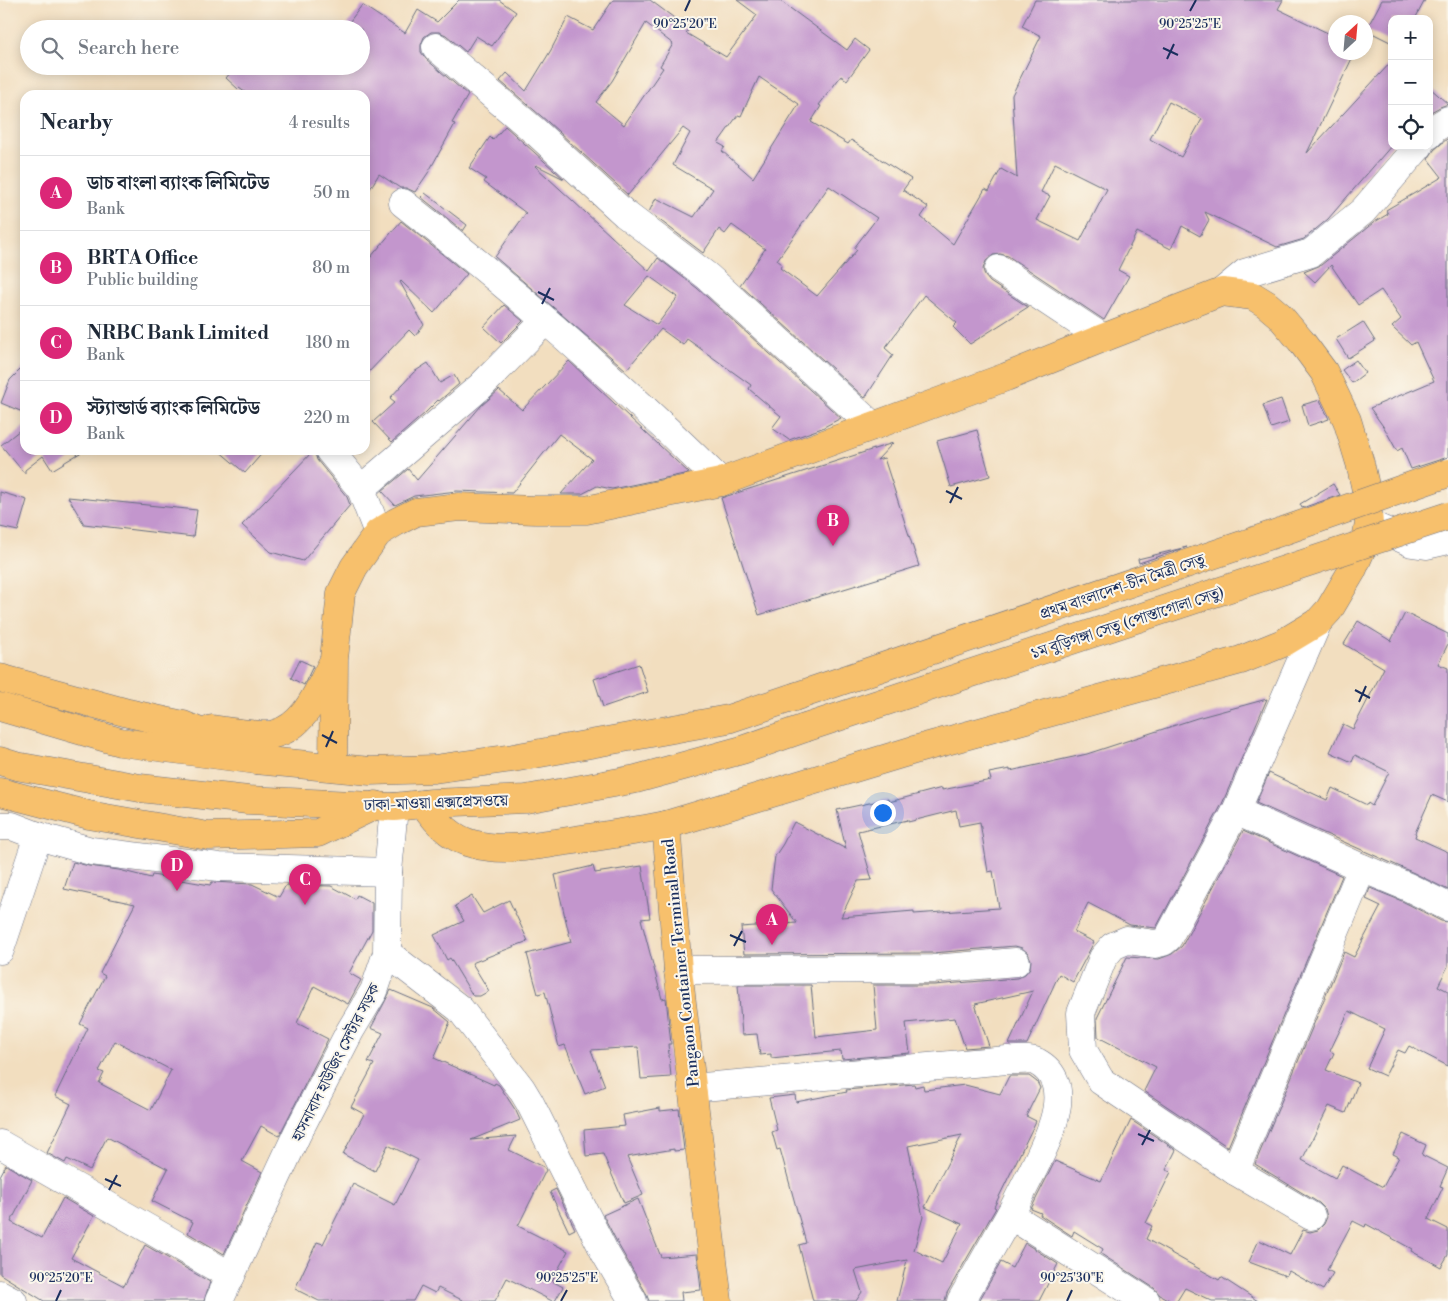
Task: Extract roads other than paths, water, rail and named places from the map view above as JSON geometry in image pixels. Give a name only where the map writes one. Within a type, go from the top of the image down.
[{"type":"main road","points":[[333,767],[334,659],[341,593],[354,567],[378,533],[416,512],[459,507],[586,510],[721,482],[1006,377],[1222,292],[1253,296],[1266,304],[1279,315],[1324,372],[1347,420],[1360,463],[1369,517],[1366,539],[1352,571],[1329,610],[1318,622],[1283,643],[1241,660],[914,750],[666,825]]},
{"type":"main road","name":"প্রথম বাংলাদেশ-চীন মৈত্রী সেতু","points":[[794,696],[1286,530],[1448,473]]},
{"type":"main road","name":"১ম বুড়িগঙ্গা সেতু (পোস্তাগোলা সেতু)","points":[[805,728],[1448,516]]},
{"type":"main road","points":[[0,678],[128,713],[183,725],[273,735],[289,728],[303,715],[312,703],[334,659]]},
{"type":"main road","name":"ঢাকা-মাওয়া এক্সপ্রেসওয়ে","points":[[0,707],[120,742],[256,760],[370,771],[434,769],[512,758],[728,719],[794,696]]},
{"type":"main road","points":[[183,725],[231,745],[256,760]]},
{"type":"main road","name":"ঢাকা-মাওয়া এক্সপ্রেসওয়ে","points":[[0,761],[16,766],[140,788],[248,800],[385,806],[526,799],[636,779],[742,750],[805,728]]},
{"type":"main road","points":[[0,792],[89,815],[208,836],[318,833],[385,806]]},
{"type":"main road","name":"Pangaon Container Terminal Road","points":[[424,804],[436,821],[452,834],[473,844],[508,849],[622,834],[666,825],[678,970],[718,1301]]},
{"type":"street","points":[[436,47],[537,133],[625,214],[707,276],[874,426]]},
{"type":"street","points":[[1433,131],[1448,120]]},
{"type":"street","points":[[1222,292],[1245,272],[1311,253],[1363,211],[1416,150]]},
{"type":"street","points":[[403,203],[486,268],[672,433],[721,482]]},
{"type":"street","points":[[999,268],[1103,338]]},
{"type":"street","points":[[361,489],[481,386],[546,321]]},
{"type":"street","points":[[333,455],[361,489],[378,533]]},
{"type":"street","points":[[1369,517],[1448,483]]},
{"type":"street","points":[[1369,517],[1412,543],[1426,545],[1448,540]]},
{"type":"street","points":[[1311,1216],[1235,1172],[1101,1081],[1083,1050],[1081,1012],[1103,958],[1113,946],[1127,940],[1155,944],[1163,942],[1168,938],[1236,811],[1318,622]]},
{"type":"street","name":"হাসনাবাদ হাউজিং সেন্টার সড়ক","points":[[219,1301],[297,1134],[350,1031],[374,991],[387,952],[388,872],[385,806]]},
{"type":"street","points":[[1236,811],[1448,907]]},
{"type":"street","points":[[0,826],[12,826],[38,836],[91,851],[218,867],[388,872]]},
{"type":"street","points":[[0,950],[38,836]]},
{"type":"street","points":[[1235,1172],[1362,868]]},
{"type":"street","points":[[387,952],[460,1010],[521,1088],[530,1102],[605,1253],[634,1301]]},
{"type":"street","points":[[678,970],[933,969],[1016,962]]},
{"type":"street","points":[[692,1088],[1007,1060],[1036,1061],[1050,1071],[1056,1084],[1057,1106],[1051,1132],[1010,1215],[961,1301]]},
{"type":"street","points":[[0,1144],[231,1276]]},
{"type":"street","points":[[1010,1215],[1146,1301]]},
{"type":"street","points":[[0,1294],[13,1301]]},
{"type":"place","name":"BRTA Office","points":[[833,546]]},
{"type":"place","name":"স্ট্যান্ডার্ড ব্যাংক লিমিটেড","points":[[177,891]]},
{"type":"place","name":"NRBC Bank Limited","points":[[305,905]]},
{"type":"place","name":"ডাচ বাংলা ব্যাংক লিমিটেড","points":[[772,945]]}]
